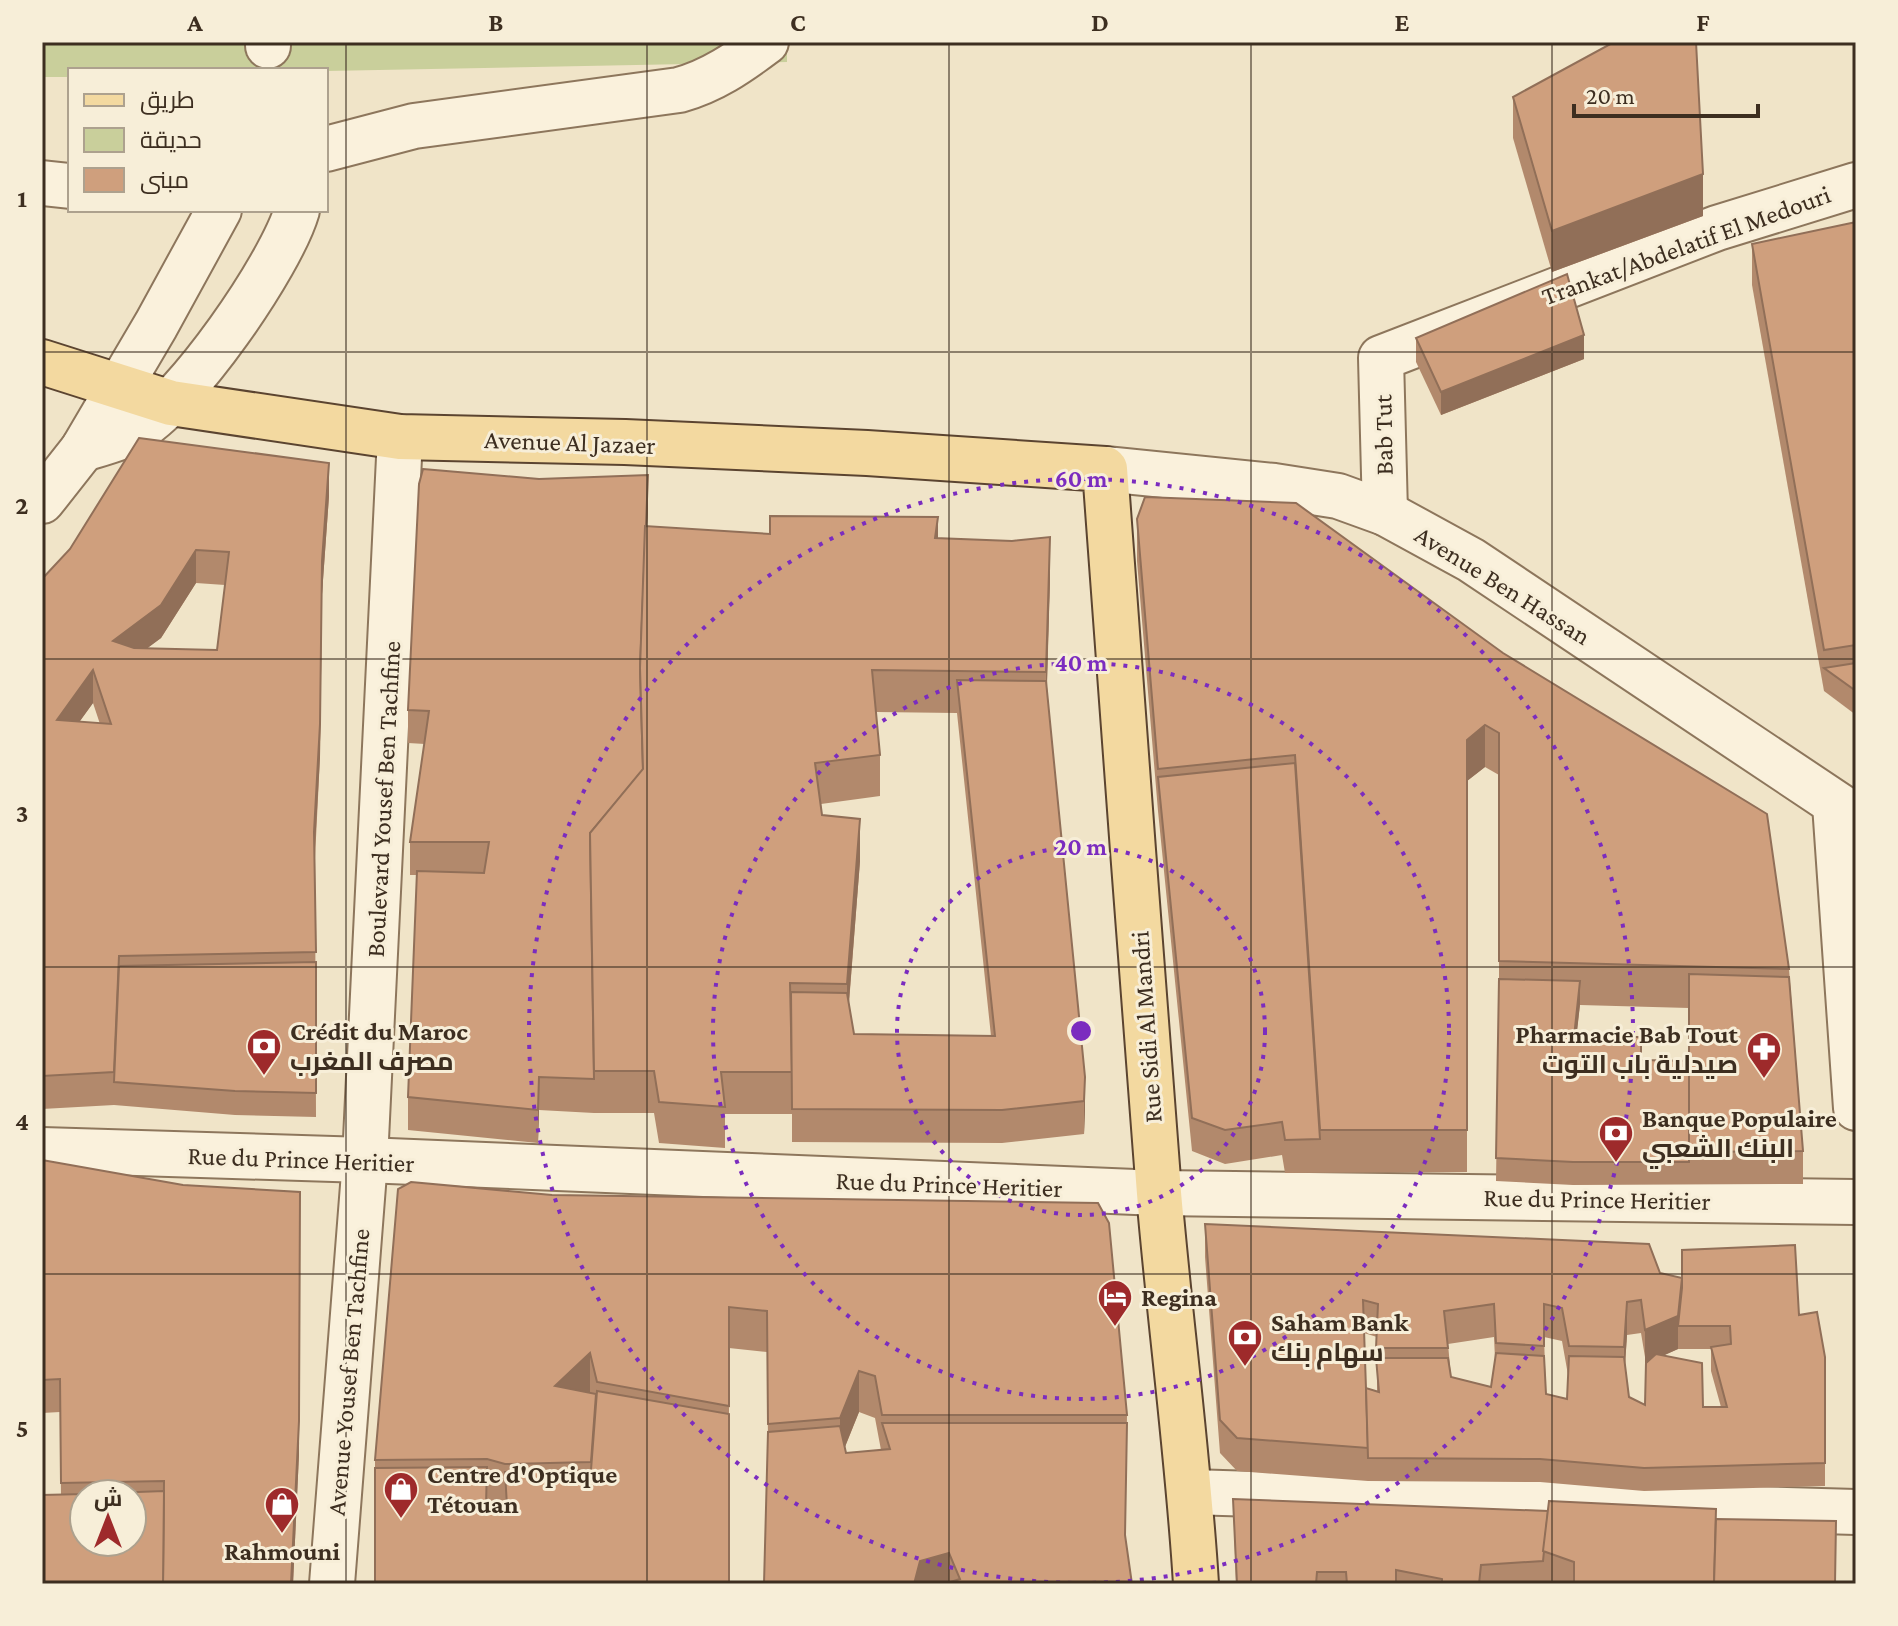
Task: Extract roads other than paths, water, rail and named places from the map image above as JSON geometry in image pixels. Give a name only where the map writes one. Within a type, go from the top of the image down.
[{"type":"main road","name":"Avenue Al Jazaer","points":[[42,362],[171,403],[400,437],[625,442],[867,453],[1105,469]]},
{"type":"main road","name":"Rue Sidi Al Mandri","points":[[1105,469],[1159,1193],[1177,1390],[1190,1492],[1196,1584]]},
{"type":"street","points":[[328,148],[414,126],[679,90],[704,83],[766,42]]},
{"type":"street","points":[[42,183],[68,186]]},
{"type":"street","name":"Trankat/Abdelatif El Medouri","points":[[1381,358],[1717,228],[1856,185]]},
{"type":"street","points":[[42,501],[83,449],[218,212]]},
{"type":"street","points":[[83,449],[135,431],[171,403],[218,345],[272,264],[287,238],[296,212]]},
{"type":"street","name":"Bab Tut","points":[[1381,358],[1385,513]]},
{"type":"street","name":"Boulevard Yousef Ben Tachfine","points":[[365,1160],[400,437]]},
{"type":"street","name":"Avenue Ben Hassan","points":[[1105,469],[1325,494],[1385,513],[1471,560],[1845,811]]},
{"type":"street","points":[[1845,811],[1856,1108]]},
{"type":"street","name":"Rue du Prince Heritier","points":[[42,1150],[365,1160],[1159,1193],[1856,1202]]},
{"type":"street","name":"Avenue Yousef Ben Tachfine","points":[[332,1584],[365,1160]]},
{"type":"street","points":[[1190,1492],[1856,1512]]},
{"type":"place","name":"Crédit du Maroc مصرف المغرب","points":[[264,1077]]},
{"type":"place","name":"Pharmacie Bab Tout صيدلية باب التوت","points":[[1764,1080]]},
{"type":"place","name":"Banque Populaire البنك الشعبي","points":[[1616,1164]]},
{"type":"place","name":"Regina","points":[[1115,1328]]},
{"type":"place","name":"Saham Bank سهام بنك","points":[[1245,1368]]},
{"type":"place","name":"Centre d'Optique Tétouan","points":[[401,1520]]},
{"type":"place","name":"Rahmouni","points":[[282,1535]]}]
